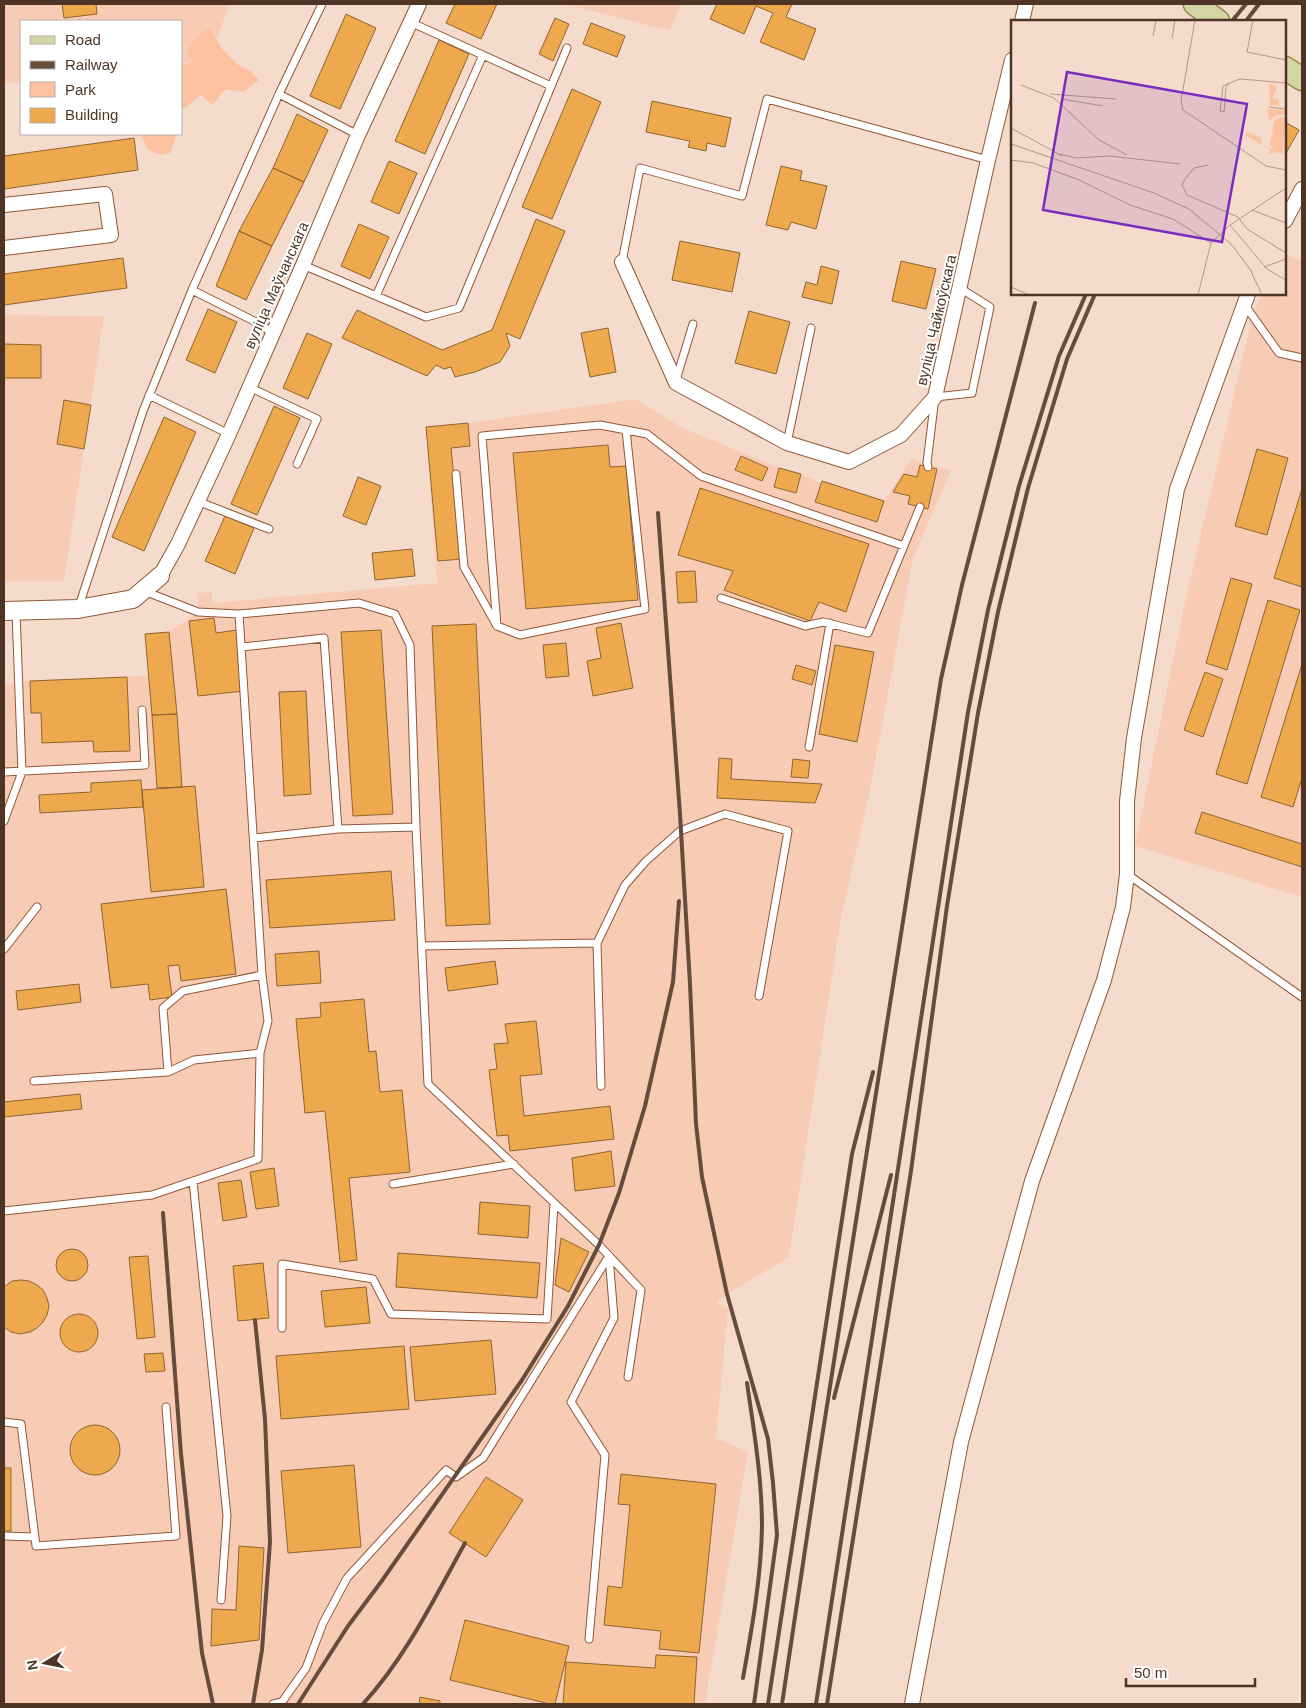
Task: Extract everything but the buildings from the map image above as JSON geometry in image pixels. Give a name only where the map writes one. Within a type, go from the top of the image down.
[{"type":"main road","points":[[1196,4],[1217,20]]},
{"type":"main road","points":[[1286,69],[1302,80]]},
{"type":"street","name":"вуліца Маўчанскага","points":[[160,576],[178,544],[228,434],[358,135],[418,4]]},
{"type":"street","points":[[1022,20],[1026,4]]},
{"type":"street","name":"вуліца Чайкоўскага","points":[[676,383],[787,443],[849,462],[901,435],[936,397],[1011,64]]},
{"type":"street","points":[[1286,219],[1302,189]]},
{"type":"street","points":[[4,205],[105,194],[111,235],[4,248]]},
{"type":"street","points":[[622,262],[676,383]]},
{"type":"street","points":[[912,1704],[961,1442],[1032,1181],[1104,980],[1123,907],[1127,874],[1127,801],[1134,738],[1178,489],[1246,299]]},
{"type":"street","points":[[10,611],[78,610],[133,599],[160,576]]},
{"type":"lane","points":[[78,610],[143,411],[192,290],[278,94],[322,4]]},
{"type":"lane","points":[[410,22],[551,86]]},
{"type":"lane","points":[[303,265],[426,317],[459,308],[567,48]]},
{"type":"lane","points":[[376,296],[483,55]]},
{"type":"lane","points":[[278,94],[358,135]]},
{"type":"lane","points":[[622,262],[640,168],[742,196],[767,99],[988,160]]},
{"type":"lane","points":[[928,467],[936,397],[972,393],[990,307],[960,288]]},
{"type":"lane","points":[[192,290],[258,323],[273,333]]},
{"type":"lane","points":[[1246,299],[1279,353],[1302,358]]},
{"type":"lane","points":[[676,383],[693,324]]},
{"type":"lane","points":[[787,443],[811,328]]},
{"type":"lane","points":[[249,387],[317,419],[297,464]]},
{"type":"lane","points":[[150,395],[228,434]]},
{"type":"lane","points":[[497,626],[482,436],[600,425],[647,434],[701,476],[904,546]]},
{"type":"lane","points":[[456,474],[464,567],[497,626],[520,635],[645,609],[626,430]]},
{"type":"lane","points":[[197,500],[269,530]]},
{"type":"lane","points":[[721,598],[805,626],[823,622],[868,632],[920,507]]},
{"type":"lane","points":[[143,591],[198,612],[239,614],[359,603],[395,614],[410,645],[428,1084],[514,1164],[609,1256],[641,1290],[628,1377]]},
{"type":"lane","points":[[4,821],[22,772],[10,611]]},
{"type":"lane","points":[[4,1211],[152,1195],[258,1159],[260,1053],[268,1021],[262,974],[239,614]]},
{"type":"lane","points":[[809,747],[830,623]]},
{"type":"lane","points":[[242,647],[324,638],[338,829]]},
{"type":"lane","points":[[4,772],[145,764],[142,710]]},
{"type":"lane","points":[[601,1086],[597,943],[625,884],[646,861],[680,831],[725,814],[788,830],[759,996]]},
{"type":"lane","points":[[254,838],[338,829],[416,827]]},
{"type":"lane","points":[[1127,874],[1302,997]]},
{"type":"lane","points":[[4,949],[37,907]]},
{"type":"lane","points":[[422,946],[597,943]]},
{"type":"lane","points":[[168,1072],[163,1008],[183,991],[262,974]]},
{"type":"lane","points":[[34,1081],[168,1072],[194,1060],[260,1053]]},
{"type":"lane","points":[[393,1184],[514,1164]]},
{"type":"lane","points":[[193,1181],[227,1516],[221,1600]]},
{"type":"lane","points":[[282,1328],[282,1264],[373,1280],[391,1314],[547,1319],[554,1203]]},
{"type":"lane","points":[[589,1639],[604,1455],[571,1402],[614,1318],[609,1256]]},
{"type":"lane","points":[[272,1704],[282,1702],[306,1668],[323,1622],[347,1578],[446,1470],[456,1477],[484,1458],[609,1256]]},
{"type":"lane","points":[[4,1422],[21,1424],[36,1546],[176,1536],[166,1407]]},
{"type":"lane","points":[[4,1536],[35,1536]]},
{"type":"shaded area","points":[[4,4],[230,4],[208,61],[182,63],[182,20],[20,20],[20,81],[4,83]]},
{"type":"shaded area","points":[[564,4],[681,4],[670,31]]},
{"type":"shaded area","points":[[1286,254],[1302,261],[1302,897],[1135,846],[1186,597],[1253,314],[1262,295],[1286,295]]},
{"type":"shaded area","points":[[4,315],[104,316],[64,581],[4,581]]},
{"type":"shaded area","points":[[636,399],[681,427],[779,468],[801,474],[820,483],[822,481],[884,501],[911,459],[951,471],[913,558],[870,790],[841,918],[789,1257],[717,1302],[728,1309],[716,1438],[748,1452],[705,1704],[4,1704],[4,685],[30,681],[149,675],[145,634],[169,632],[198,612],[198,593],[212,592],[213,603],[437,583],[426,427],[468,423]]},
{"type":"green space","points":[[210,28],[222,49],[237,64],[251,71],[259,80],[244,92],[226,89],[212,105],[201,95],[182,110],[182,65],[193,62],[187,50],[201,32]]},
{"type":"green space","points":[[141,135],[177,135],[170,153],[161,155],[148,150]]},
{"type":"railway","points":[[1233,20],[1246,4]]},
{"type":"railway","points":[[1247,20],[1259,4]]},
{"type":"railway","points":[[816,1704],[968,712],[988,610],[1019,486],[1059,356],[1086,295]]},
{"type":"railway","points":[[827,1704],[911,1171],[947,906],[978,713],[998,612],[1028,488],[1067,359],[1095,295]]},
{"type":"railway","points":[[782,1704],[941,679],[962,585],[1035,303]]},
{"type":"railway","points":[[658,513],[680,814],[696,1124],[702,1177],[727,1294],[768,1439],[773,1483],[777,1535],[754,1704]]},
{"type":"railway","points":[[298,1704],[348,1626],[381,1582],[522,1380],[568,1306],[599,1245],[619,1193],[645,1106],[673,982],[679,901]]},
{"type":"railway","points":[[768,1704],[852,1154],[873,1072]]},
{"type":"railway","points":[[834,1398],[891,1175]]},
{"type":"railway","points":[[163,1213],[181,1454],[202,1653],[213,1704]]},
{"type":"railway","points":[[253,1704],[262,1650],[270,1542],[265,1419],[255,1320]]},
{"type":"railway","points":[[743,1678],[758,1584],[762,1527],[759,1473],[747,1383]]},
{"type":"railway","points":[[363,1704],[393,1667],[406,1647],[465,1543]]}]
